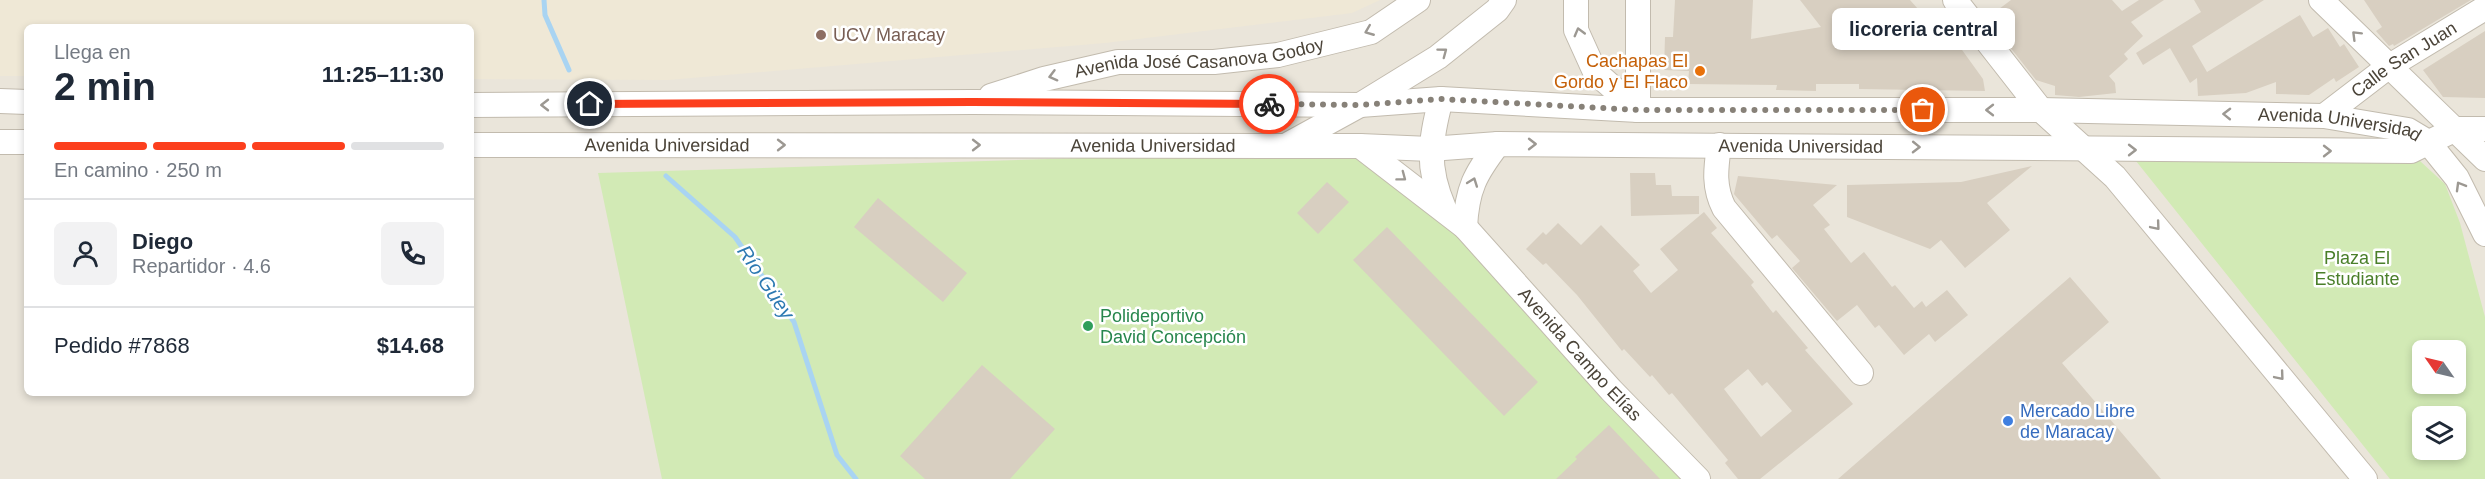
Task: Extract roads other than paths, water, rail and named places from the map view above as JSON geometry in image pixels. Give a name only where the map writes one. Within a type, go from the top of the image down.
[{"type":"street","name":"Avenida José Casanova Godoy","points":[[972,102],[1044,79],[1118,62],[1214,62],[1278,55],[1371,32],[1418,0]]},
{"type":"street","points":[[1284,146],[1360,105],[1438,57],[1497,10],[1504,0]]},
{"type":"street","points":[[1576,0],[1576,30],[1595,72],[1638,110]]},
{"type":"street","points":[[1638,0],[1638,110]]},
{"type":"street","points":[[2321,0],[2485,159]]},
{"type":"street","points":[[1961,2],[2041,110],[2115,177],[2365,479]]},
{"type":"street","name":"Calle San Juan","points":[[2324,116],[2388,67],[2485,8]]},
{"type":"street","name":"Avenida Universidad","points":[[474,105],[972,102],[1360,105],[1441,99],[1638,110],[2041,110],[2324,116],[2408,130],[2428,142]]},
{"type":"street","points":[[1441,99],[1430,149],[1437,192],[1444,208]]},
{"type":"street","points":[[0,101],[24,102]]},
{"type":"street","points":[[2485,129],[2456,129],[2428,142],[2457,178],[2485,234]]},
{"type":"street","points":[[0,142],[24,142]]},
{"type":"street","name":"Avenida Universidad","points":[[474,145],[1360,146],[1430,149],[1498,144],[2411,151],[2428,142]]},
{"type":"street","points":[[1465,227],[1470,187],[1477,171],[1498,144]]},
{"type":"street","points":[[1719,145],[1715,176],[1718,197],[1724,208],[1861,373]]},
{"type":"street","name":"Avenida Campo Elías","points":[[1360,146],[1444,208],[1465,227],[1611,390],[1698,479]]},
{"type":"waterway","name":"Río Güey","points":[[544,0],[545,15],[569,70]]},
{"type":"waterway","name":"Río Güey","points":[[666,176],[735,237],[794,322],[837,455],[856,479]]},
{"type":"place","name":"UCV Maracay","points":[[821,35]]},
{"type":"place","name":"Cachapas El Gordo y El Flaco","points":[[1700,71]]},
{"type":"place","name":"licoreria central","points":[[1923,110]]},
{"type":"place","name":"Polideportivo David Concepción","points":[[1088,326]]},
{"type":"place","name":"Mercado Libre de Maracay","points":[[2008,421]]},
{"type":"park label","name":"Plaza El Estudiante","points":[[2357,268]]}]
